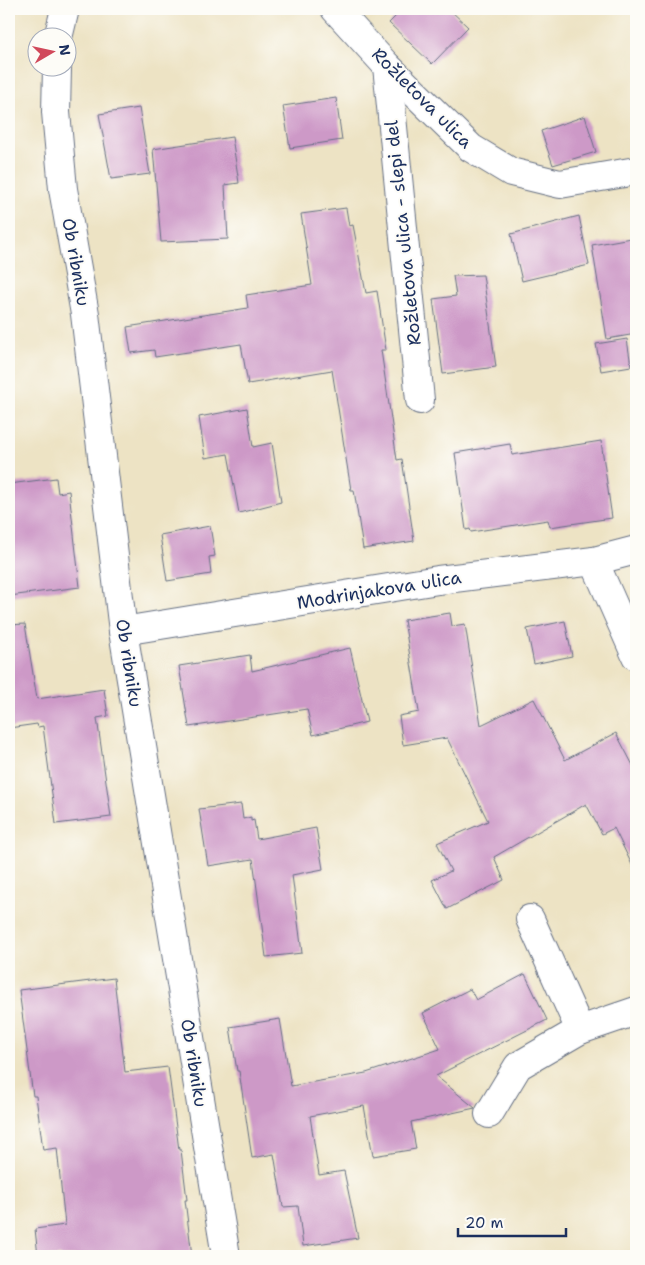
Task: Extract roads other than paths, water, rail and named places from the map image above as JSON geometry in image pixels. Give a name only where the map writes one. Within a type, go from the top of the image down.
[{"type":"street","points":[[60,28],[65,9]]},
{"type":"street","name":"Rožletova ulica","points":[[335,9],[387,66],[471,148],[512,172],[560,184],[636,171]]},
{"type":"street","name":"Rožletova ulica - slepi del","points":[[387,66],[420,400]]},
{"type":"street","name":"Ob ribniku","points":[[57,78],[56,112],[63,189],[85,314],[123,631],[226,1256]]},
{"type":"street","name":"Modrinjakova ulica","points":[[123,631],[438,580],[594,561],[636,550]]},
{"type":"street","points":[[594,561],[636,656]]},
{"type":"street","points":[[530,919],[580,1030]]},
{"type":"street","points":[[489,1114],[518,1066],[580,1030],[636,1011]]}]
